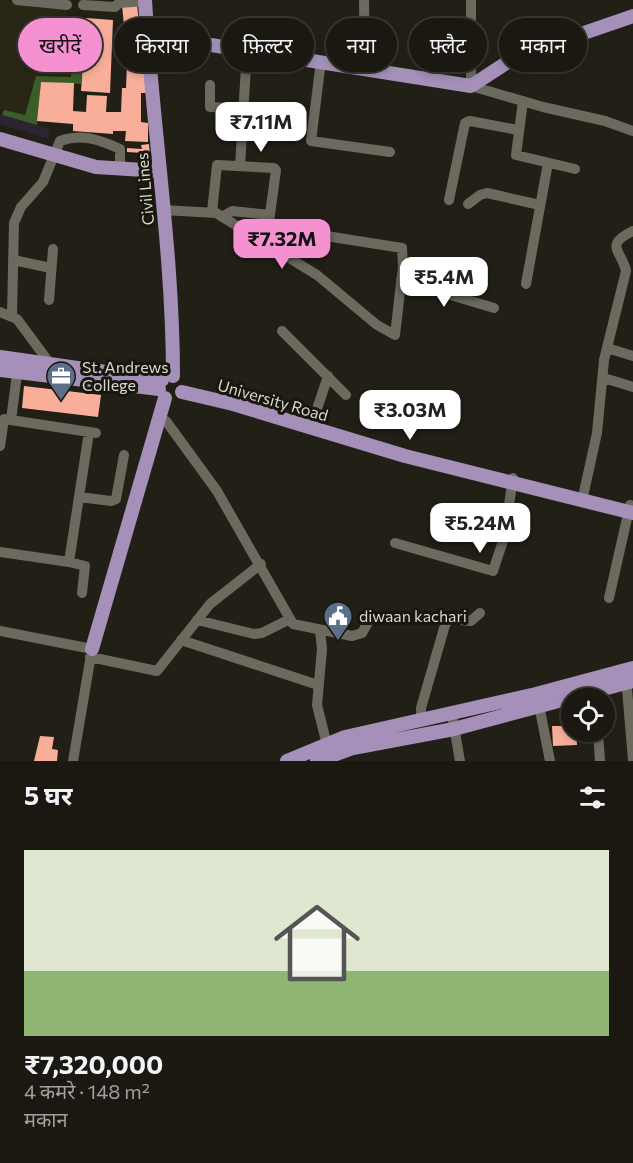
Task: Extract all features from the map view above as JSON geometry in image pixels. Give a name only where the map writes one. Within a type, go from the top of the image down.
[{"type":"main road","name":"Civil Lines","points":[[145,1],[146,18]]},
{"type":"main road","points":[[389,72],[471,86],[517,56],[633,16]]},
{"type":"main road","points":[[314,60],[326,62]]},
{"type":"main road","name":"Civil Lines","points":[[151,72],[172,324],[171,388]]},
{"type":"main road","points":[[0,132],[56,153]]},
{"type":"main road","points":[[0,139],[120,166],[160,167]]},
{"type":"main road","points":[[0,357],[18,366],[171,388]]},
{"type":"main road","points":[[0,370],[18,366],[51,364],[171,388]]},
{"type":"main road","points":[[151,452],[166,421],[171,388]]},
{"type":"main road","points":[[91,653],[171,388]]},
{"type":"main road","name":"University Road","points":[[171,388],[233,395],[312,423],[513,481],[631,509]]},
{"type":"main road","points":[[600,688],[630,676]]},
{"type":"main road","points":[[330,754],[421,721],[561,697]]},
{"type":"main road","points":[[287,761],[454,729],[538,701]]},
{"type":"street","points":[[364,0],[364,18]]},
{"type":"street","points":[[471,0],[471,86],[605,121],[632,132]]},
{"type":"street","points":[[83,5],[116,7],[119,3],[145,1]]},
{"type":"street","points":[[17,2],[68,5]]},
{"type":"street","points":[[321,61],[311,141],[390,152]]},
{"type":"street","points":[[240,166],[245,72]]},
{"type":"street","points":[[210,85],[210,107],[288,111]]},
{"type":"street","points":[[523,101],[516,155],[575,170]]},
{"type":"street","points":[[449,200],[465,123],[470,120],[518,130]]},
{"type":"street","points":[[12,316],[13,237],[16,216],[43,182],[60,141],[86,135],[96,138],[120,149],[120,166]]},
{"type":"street","points":[[526,284],[548,163]]},
{"type":"street","points":[[217,215],[215,167],[219,164],[275,168],[266,244]]},
{"type":"street","points":[[468,204],[487,193],[540,206]]},
{"type":"street","points":[[163,210],[217,215],[232,211],[270,215]]},
{"type":"street","points":[[217,215],[317,275],[367,317],[395,335],[403,253],[401,248],[269,227]]},
{"type":"street","points":[[582,497],[597,433],[607,348],[626,271],[616,250],[616,243],[622,236],[633,231]]},
{"type":"street","points":[[0,236],[13,237]]},
{"type":"street","points":[[49,300],[53,249]]},
{"type":"street","points":[[13,260],[51,268]]},
{"type":"street","points":[[401,280],[494,308]]},
{"type":"street","points":[[0,312],[12,316],[51,364]]},
{"type":"street","points":[[282,331],[346,394]]},
{"type":"street","points":[[607,348],[633,356]]},
{"type":"street","points":[[0,446],[18,366]]},
{"type":"street","points":[[312,423],[328,376]]},
{"type":"street","points":[[604,378],[633,387]]},
{"type":"street","points":[[76,429],[78,417]]},
{"type":"street","points":[[5,419],[92,432],[69,562]]},
{"type":"street","points":[[166,421],[217,491],[261,564],[290,619],[298,626],[356,636],[362,633],[370,619]]},
{"type":"street","points":[[79,496],[111,501],[116,499],[123,455]]},
{"type":"street","points":[[395,543],[493,572],[504,538],[513,481]]},
{"type":"street","points":[[609,598],[631,509]]},
{"type":"street","points":[[0,552],[86,566],[82,593]]},
{"type":"street","points":[[0,631],[157,671],[218,597],[261,564]]},
{"type":"street","points":[[421,721],[421,708],[445,625],[449,619],[455,617],[471,621],[480,613]]},
{"type":"street","points":[[197,620],[254,634],[262,633],[290,619]]},
{"type":"street","points":[[320,630],[322,649],[317,705],[330,754]]},
{"type":"street","points":[[182,640],[318,685]]},
{"type":"street","points":[[73,761],[91,653]]},
{"type":"street","points":[[630,676],[633,760]]},
{"type":"street","points":[[538,701],[550,761]]},
{"type":"street","points":[[452,715],[460,761]]},
{"type":"street","points":[[599,742],[600,761]]},
{"type":"shaded area","points":[[0,0],[67,7],[66,18],[18,18],[18,72],[72,72],[72,78],[36,76],[24,116],[0,109]]},
{"type":"shaded area","points":[[0,114],[49,129],[48,139],[0,124]]},
{"type":"green space","points":[[71,72],[82,72],[81,84],[41,82],[37,125],[2,115],[4,110],[25,115],[36,76],[71,77]]},
{"type":"building","points":[[137,4],[138,18],[123,18],[122,5]]},
{"type":"building","points":[[102,19],[113,20],[110,93],[81,91],[82,72],[102,72]]},
{"type":"building","points":[[127,72],[144,72],[146,93],[141,93],[141,122],[148,123],[148,142],[125,141],[126,131],[113,131],[113,134],[73,131],[73,124],[37,121],[41,82],[74,83],[73,111],[86,112],[87,95],[107,96],[106,112],[121,112],[122,88],[126,88]]},
{"type":"building","points":[[149,144],[150,157],[144,157],[143,153],[127,152],[127,148],[142,149],[141,145]]},
{"type":"building","name":"St. Andrews College","points":[[24,386],[101,395],[98,417],[22,408]]},
{"type":"building","points":[[552,726],[561,726],[561,742],[577,742],[577,745],[553,746]]},
{"type":"building","points":[[40,736],[54,737],[52,749],[58,750],[57,761],[34,761]]},
{"type":"place","name":"St. Andrews College","points":[[61,402]]},
{"type":"place","name":"diwaan kachari","points":[[338,642]]}]
